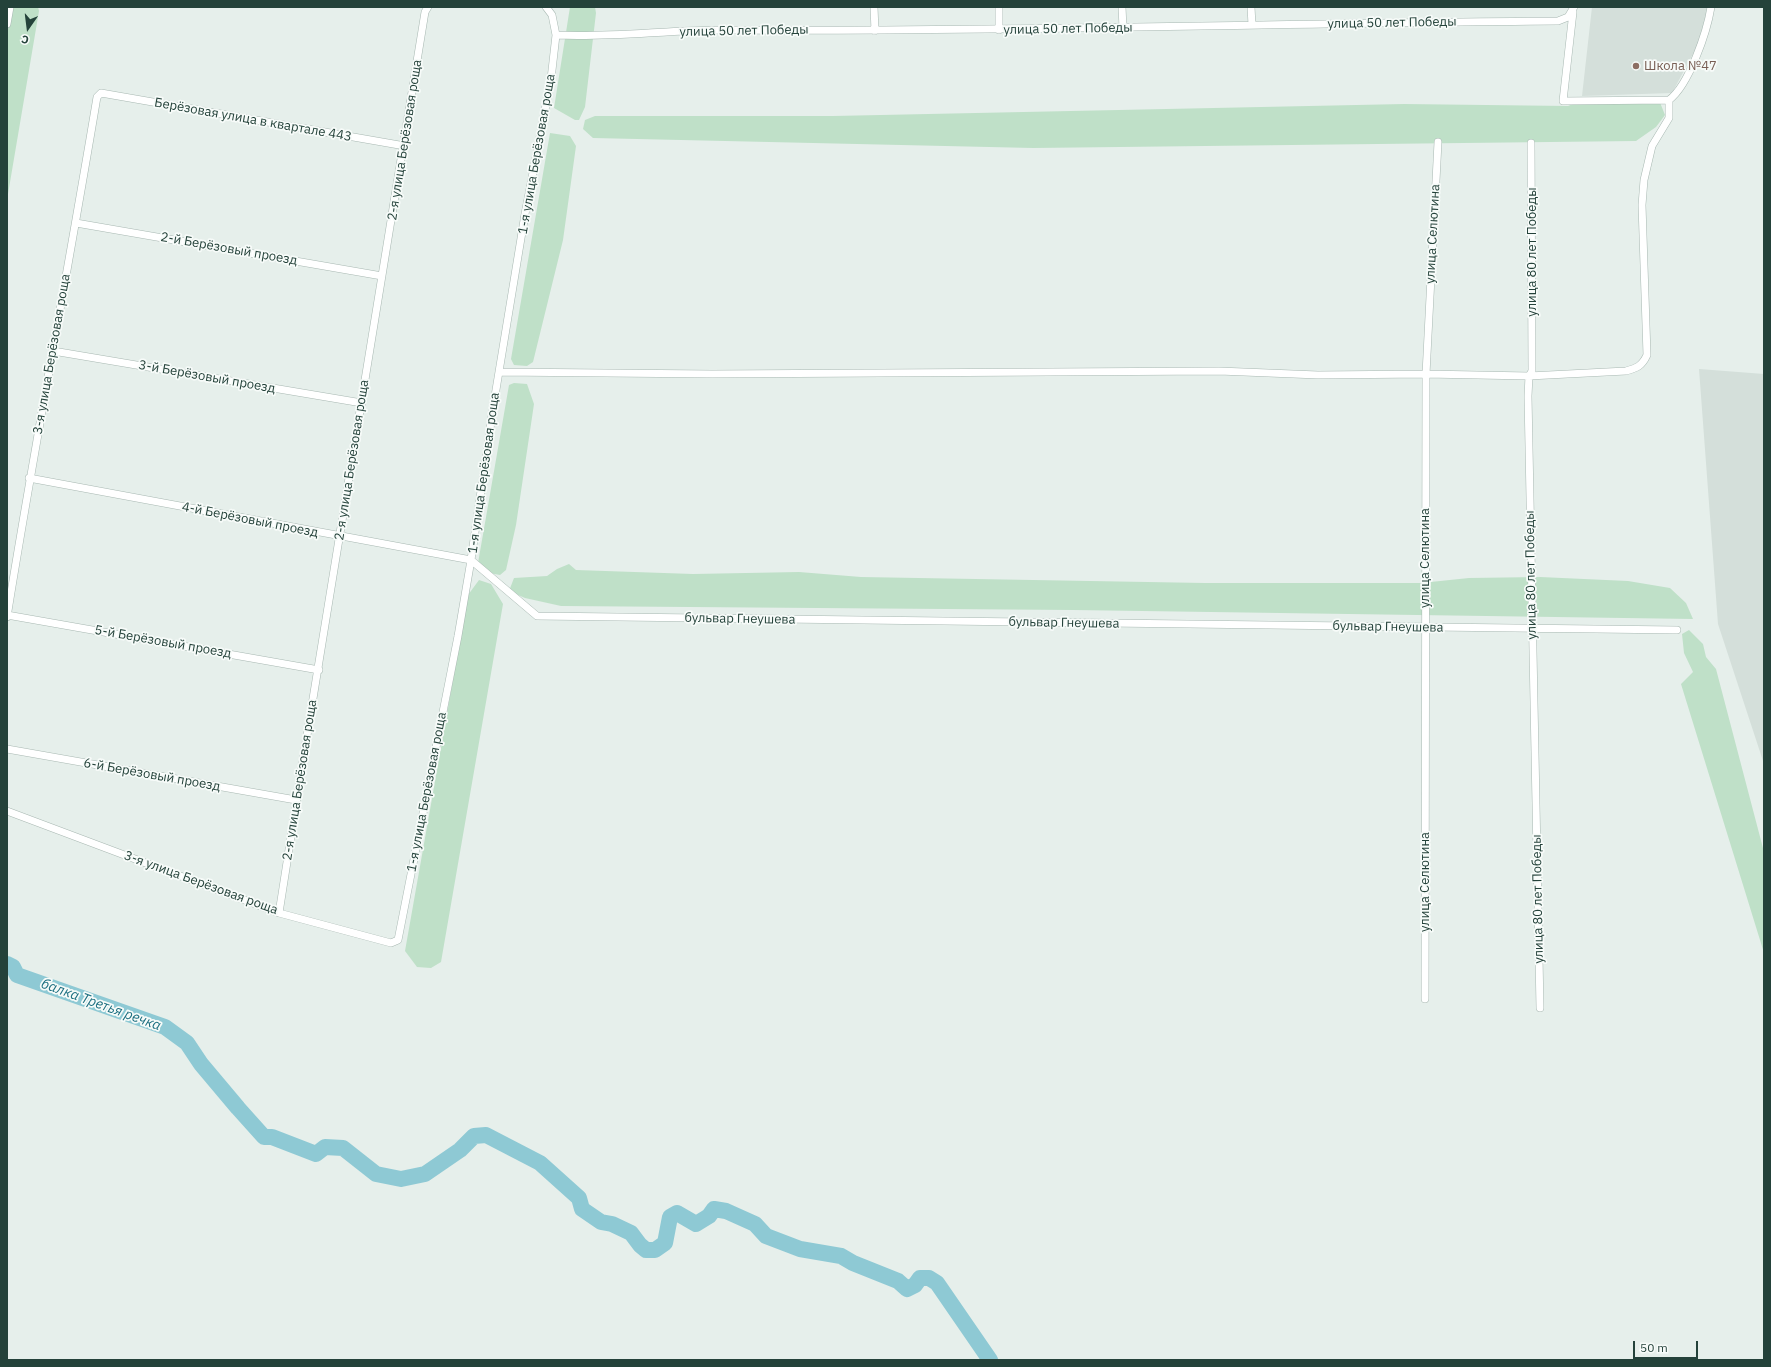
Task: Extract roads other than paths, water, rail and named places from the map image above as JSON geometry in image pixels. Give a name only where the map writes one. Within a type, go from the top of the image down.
[{"type":"street","points":[[7,24],[10,7]]},
{"type":"street","name":"2-я улица Берёзовая роща","points":[[279,913],[296,800],[319,670],[339,536],[428,7]]},
{"type":"street","name":"1-я улица Берёзовая роща","points":[[398,940],[471,560],[499,372],[525,214],[546,107],[556,35],[552,15],[546,7]]},
{"type":"street","points":[[874,7],[876,31]]},
{"type":"street","points":[[999,7],[999,30]]},
{"type":"street","points":[[1122,7],[1123,28]]},
{"type":"street","points":[[1251,7],[1252,25]]},
{"type":"street","points":[[499,372],[712,374],[1219,371],[1318,375],[1426,374],[1529,376],[1626,371],[1639,367],[1644,363],[1647,354],[1642,206],[1644,180],[1652,146],[1669,118],[1669,100],[1675,95],[1693,63],[1704,38],[1711,7]]},
{"type":"street","name":"улица 50 лет Победы","points":[[556,35],[598,36],[726,30],[999,30],[1558,21],[1568,17],[1574,8]]},
{"type":"street","name":"улица 50 лет Победы","points":[[1574,8],[1563,101],[1669,100]]},
{"type":"street","name":"Берёзовая улица в квартале 443","points":[[101,93],[405,146]]},
{"type":"street","name":"3-я улица Берёзовая роща","points":[[7,616],[29,478],[76,223],[96,97],[101,93]]},
{"type":"street","name":"улица Селютина","points":[[1424,999],[1426,374],[1438,142]]},
{"type":"street","name":"улица 80 лет Победы","points":[[1531,143],[1532,371],[1529,376],[1528,396],[1540,1008]]},
{"type":"street","name":"2-й Берёзовый проезд","points":[[76,223],[382,276]]},
{"type":"street","name":"3-й Берёзовый проезд","points":[[53,351],[362,403]]},
{"type":"street","name":"4-й Берёзовый проезд","points":[[29,478],[471,560]]},
{"type":"street","name":"бульвар Гнеушева","points":[[471,560],[537,616],[1677,630]]},
{"type":"street","name":"5-й Берёзовый проезд","points":[[7,616],[319,670]]},
{"type":"street","name":"6-й Берёзовый проезд","points":[[7,749],[296,800]]},
{"type":"street","name":"3-я улица Берёзовая роща","points":[[7,811],[279,913],[391,943],[398,940]]},
{"type":"waterway","name":"балка Третья речка","points":[[7,964],[13,967],[17,975],[165,1027],[187,1043],[201,1064],[264,1137],[272,1137],[316,1154],[325,1147],[343,1148],[376,1174],[401,1179],[425,1174],[460,1150],[474,1136],[486,1135],[540,1163],[579,1198],[582,1209],[601,1222],[612,1224],[631,1233],[646,1250],[655,1250],[665,1243],[670,1217],[677,1213],[696,1224],[709,1216],[714,1209],[726,1211],[755,1224],[766,1236],[800,1249],[841,1256],[853,1263],[898,1281],[907,1289],[915,1285],[920,1278],[929,1278],[937,1283],[990,1360]]},
{"type":"place","name":"Школа №47","points":[[1636,66]]}]
